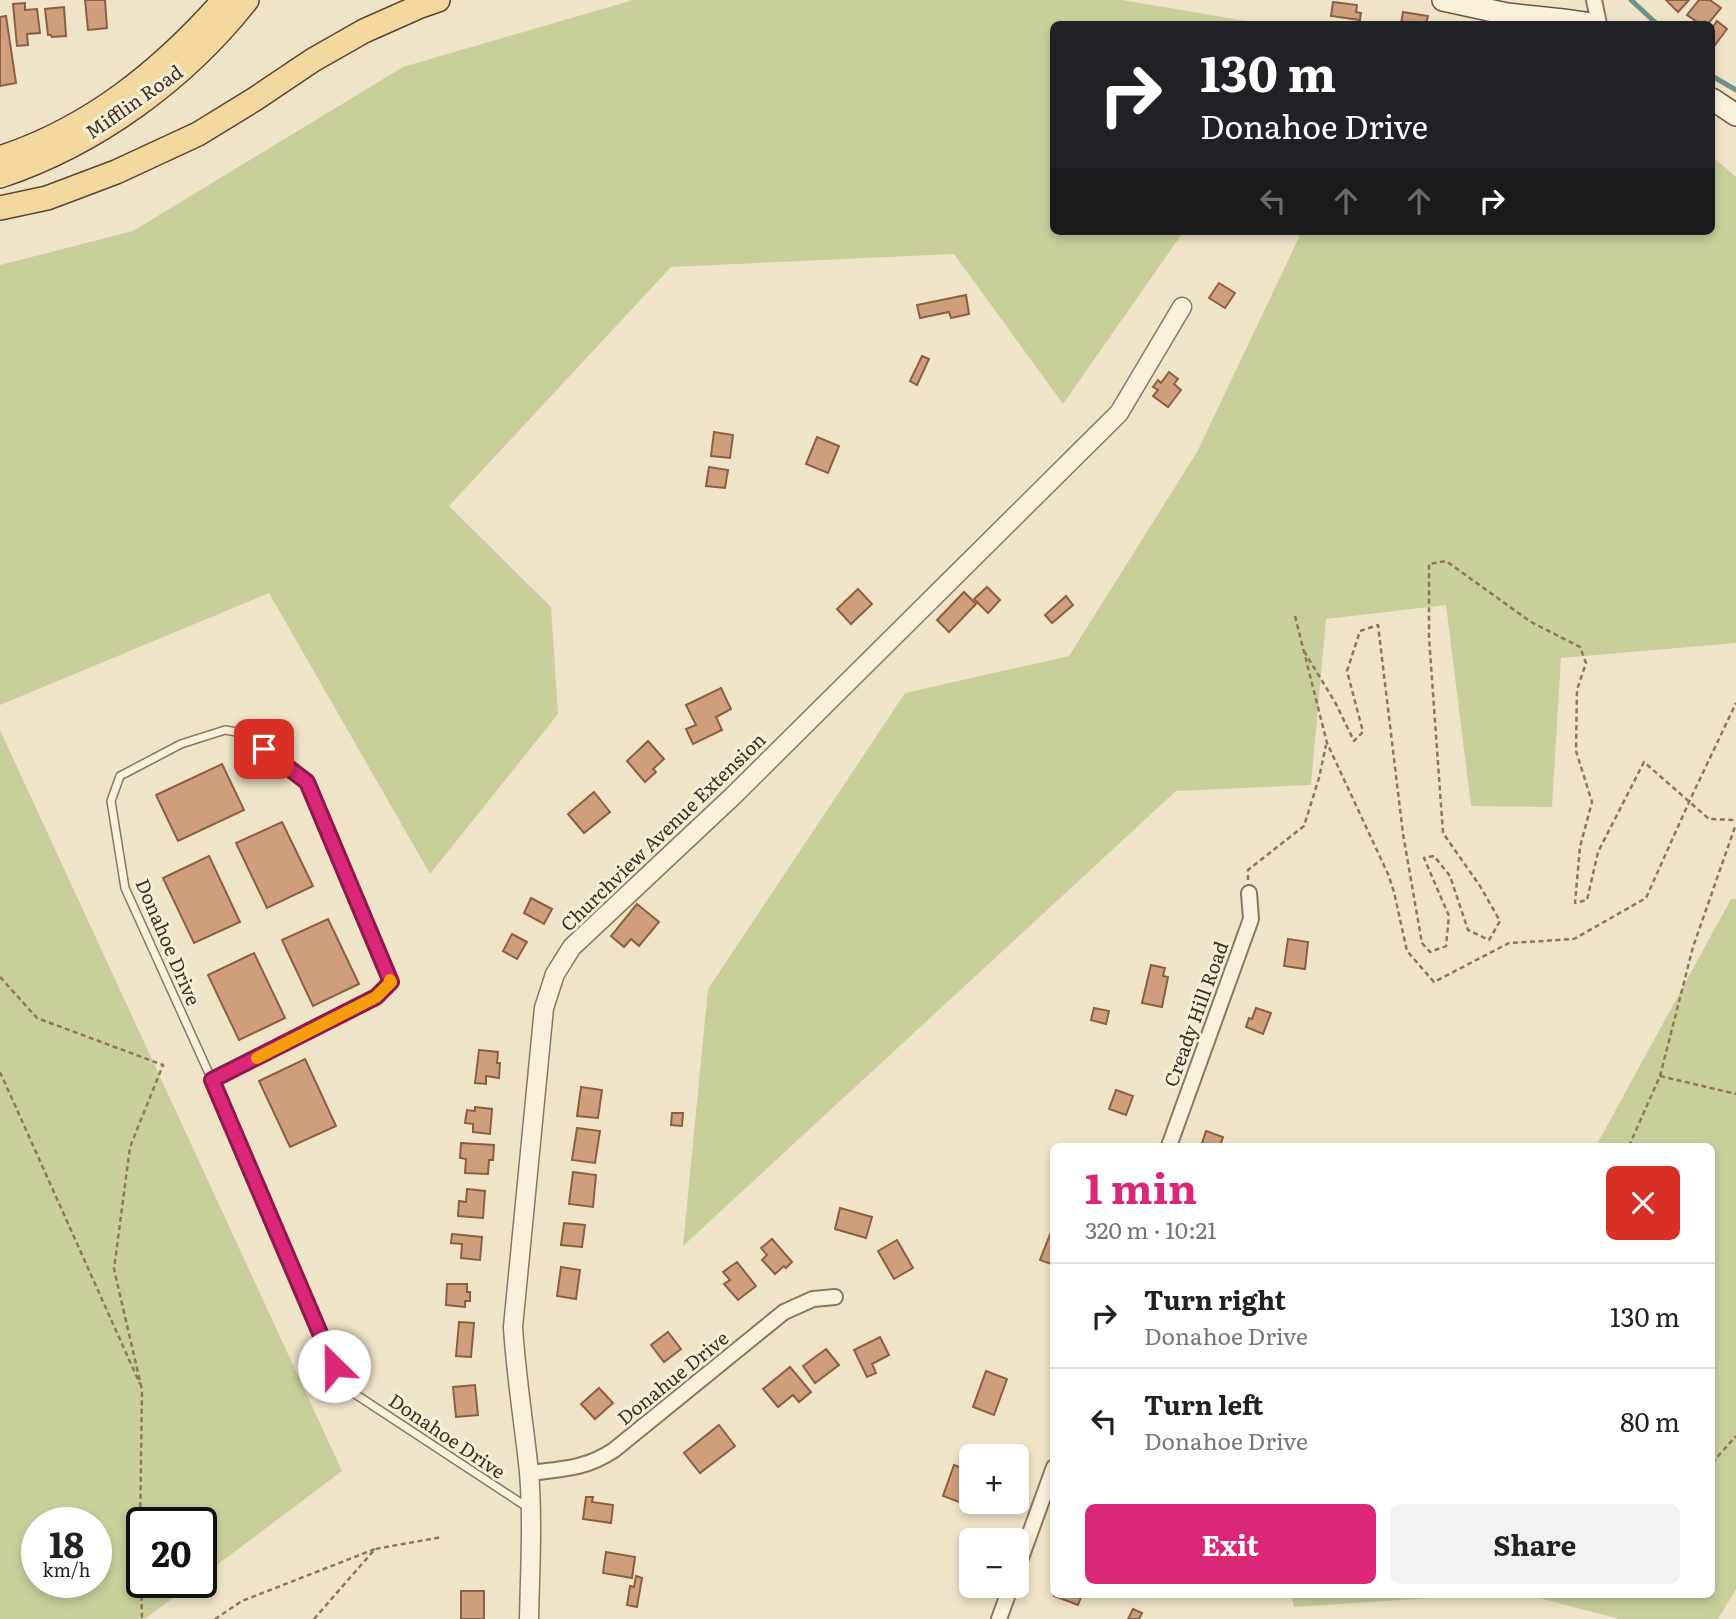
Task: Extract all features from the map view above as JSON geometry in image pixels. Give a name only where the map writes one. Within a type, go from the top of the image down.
[{"type":"main road","name":"Mifflin Road","points":[[0,158],[54,136],[99,112],[164,62],[196,32],[224,0]]},
{"type":"main road","name":"Mifflin Road","points":[[0,176],[53,155],[104,127],[143,100],[190,62],[225,28],[247,0]]},
{"type":"main road","points":[[0,208],[47,198],[116,172],[186,139],[354,37],[438,0]]},
{"type":"main road","points":[[1443,0],[1504,19],[1570,21]]},
{"type":"main road","points":[[1715,101],[1736,115]]},
{"type":"street","points":[[1594,0],[1598,21]]},
{"type":"street","name":"Churchview Avenue Extension","points":[[529,1619],[529,1473],[513,1327],[544,1008],[555,974],[572,947],[733,796],[1119,414],[1182,307]]},
{"type":"street","name":"Cready Hill Road","points":[[1170,1143],[1251,919],[1249,893]]},
{"type":"street","name":"Donahue Drive","points":[[529,1473],[575,1468],[598,1461],[784,1312],[813,1299],[835,1297]]},
{"type":"street","points":[[1029,1536],[1050,1478]]},
{"type":"street","points":[[999,1619],[1007,1598]]},
{"type":"lane","name":"Donahoe Drive","points":[[212,1080],[376,997],[391,982],[307,782],[243,733],[225,730],[181,744],[120,776],[111,802],[125,888],[212,1080],[334,1366],[355,1394],[530,1510]]},
{"type":"path","points":[[1304,651],[1336,704],[1354,741],[1363,733],[1348,671],[1360,631],[1378,625],[1403,834],[1422,943],[1430,952],[1446,946],[1449,916],[1424,858],[1434,856],[1450,876],[1468,930],[1489,940],[1500,920],[1443,833],[1429,637],[1429,564],[1447,561],[1531,622],[1580,647],[1586,663],[1577,690],[1576,751],[1592,802],[1580,847],[1575,903],[1587,900],[1598,852],[1644,762],[1709,819],[1736,822],[1693,947],[1660,1076],[1630,1143]]},
{"type":"path","points":[[1295,615],[1326,743],[1388,874],[1407,951],[1434,982],[1509,943],[1574,939],[1646,898],[1736,703]]},
{"type":"path","points":[[1249,893],[1248,870],[1304,826],[1320,778],[1326,743]]},
{"type":"path","points":[[0,977],[37,1018],[163,1065],[131,1147],[114,1269],[142,1390],[139,1529],[142,1619]]},
{"type":"path","points":[[0,1072],[142,1390]]},
{"type":"path","points":[[1660,1076],[1736,1094]]},
{"type":"path","points":[[1715,1459],[1736,1436]]},
{"type":"path","points":[[215,1619],[242,1601],[375,1549],[442,1537]]},
{"type":"path","points":[[314,1619],[375,1549]]},
{"type":"green space","points":[[633,0],[1122,0],[1246,21],[1050,21],[1050,235],[1181,235],[1063,404],[954,254],[671,267],[449,506],[551,607],[558,714],[430,874],[269,593],[0,705],[0,265],[133,231],[403,67]]},
{"type":"green space","points":[[1715,159],[1736,177],[1736,643],[1561,658],[1552,807],[1471,806],[1446,605],[1326,619],[1311,785],[1176,791],[683,1246],[708,989],[905,693],[1069,656],[1197,452],[1300,235],[1715,235]]},
{"type":"green space","points":[[0,730],[342,1471],[217,1565],[217,1507],[126,1507],[126,1598],[173,1598],[145,1619],[0,1619]]},
{"type":"green space","points":[[1731,899],[1736,899],[1736,1589],[1718,1619],[1619,1619],[1539,1598],[1715,1598],[1715,1143],[1598,1143]]},
{"type":"green space","points":[[1292,1598],[1431,1598],[1294,1607]]},
{"type":"building","points":[[85,0],[105,0],[107,28],[88,30]]},
{"type":"building","points":[[1666,0],[1689,0],[1678,12]]},
{"type":"building","points":[[1699,0],[1710,0],[1721,8],[1710,21],[1696,21],[1687,15]]},
{"type":"building","points":[[1333,2],[1357,5],[1356,12],[1361,13],[1360,20],[1331,16]]},
{"type":"building","points":[[25,3],[25,10],[37,9],[40,33],[27,34],[28,45],[17,46],[13,4]]},
{"type":"building","points":[[64,7],[66,36],[52,37],[48,35],[45,9]]},
{"type":"building","points":[[1403,12],[1428,16],[1427,21],[1402,21]]},
{"type":"building","points":[[6,16],[16,83],[0,86],[0,17]]},
{"type":"building","points":[[1717,21],[1727,29],[1715,45]]},
{"type":"building","points":[[1219,283],[1235,293],[1225,308],[1209,298]]},
{"type":"building","points":[[966,295],[969,314],[951,318],[949,312],[920,318],[917,305]]},
{"type":"building","points":[[922,356],[929,359],[917,385],[910,381]]},
{"type":"building","points":[[1169,372],[1178,379],[1174,384],[1181,390],[1168,407],[1153,396],[1158,390],[1153,387],[1158,380],[1161,383]]},
{"type":"building","points":[[714,432],[733,435],[730,458],[711,456]]},
{"type":"building","points":[[817,437],[839,446],[828,473],[806,464]]},
{"type":"building","points":[[709,467],[728,470],[725,488],[706,486]]},
{"type":"building","points":[[987,587],[1000,600],[988,613],[974,599]]},
{"type":"building","points":[[858,589],[872,604],[851,624],[837,609]]},
{"type":"building","points":[[964,592],[976,604],[949,632],[937,620]]},
{"type":"building","points":[[1066,596],[1073,605],[1052,623],[1045,615]]},
{"type":"building","points":[[721,688],[731,709],[716,717],[722,730],[693,744],[686,729],[696,725],[686,705]]},
{"type":"building","points":[[648,741],[664,759],[653,769],[656,772],[645,782],[627,761]]},
{"type":"building","points":[[222,764],[244,810],[178,841],[156,795]]},
{"type":"building","points":[[594,792],[610,812],[584,833],[568,814]]},
{"type":"building","points":[[282,822],[313,886],[267,908],[236,843]]},
{"type":"building","points":[[209,856],[240,922],[194,943],[163,878]]},
{"type":"building","points":[[531,898],[552,909],[544,924],[524,913]]},
{"type":"building","points":[[637,904],[659,922],[639,946],[631,939],[624,947],[611,936]]},
{"type":"building","points":[[328,919],[359,984],[313,1006],[282,940]]},
{"type":"building","points":[[512,934],[527,942],[517,959],[503,951]]},
{"type":"building","points":[[1288,939],[1308,942],[1305,969],[1284,966]]},
{"type":"building","points":[[254,953],[285,1018],[239,1040],[208,975]]},
{"type":"building","points":[[1151,965],[1165,968],[1163,976],[1168,977],[1162,1007],[1142,1003]]},
{"type":"building","points":[[1094,1008],[1109,1011],[1106,1024],[1091,1020]]},
{"type":"building","points":[[1256,1008],[1271,1013],[1263,1034],[1246,1027]]},
{"type":"building","points":[[479,1050],[498,1052],[499,1078],[486,1076],[486,1084],[475,1083]]},
{"type":"building","points":[[305,1059],[336,1126],[290,1147],[259,1081]]},
{"type":"building","points":[[581,1087],[602,1090],[598,1118],[577,1116]]},
{"type":"building","points":[[1116,1090],[1133,1096],[1126,1115],[1109,1109]]},
{"type":"building","points":[[475,1107],[492,1109],[490,1134],[473,1132],[473,1124],[465,1123],[467,1110],[475,1111]]},
{"type":"building","points":[[672,1113],[683,1113],[682,1126],[671,1125]]},
{"type":"building","points":[[577,1128],[600,1131],[595,1163],[572,1160]]},
{"type":"building","points":[[1206,1131],[1223,1137],[1221,1143],[1202,1143]]},
{"type":"building","points":[[461,1143],[494,1145],[488,1174],[465,1173],[466,1159],[460,1158]]},
{"type":"building","points":[[573,1172],[596,1175],[593,1207],[569,1204]]},
{"type":"building","points":[[467,1189],[485,1191],[483,1218],[458,1216],[459,1201],[466,1202]]},
{"type":"building","points":[[840,1208],[872,1217],[866,1238],[835,1229]]},
{"type":"building","points":[[564,1223],[585,1225],[582,1247],[561,1245]]},
{"type":"building","points":[[452,1234],[482,1237],[480,1260],[461,1258],[462,1244],[451,1243]]},
{"type":"building","points":[[1050,1235],[1050,1264],[1040,1260]]},
{"type":"building","points":[[772,1239],[792,1262],[775,1274],[762,1260],[767,1255],[761,1248]]},
{"type":"building","points":[[897,1240],[913,1268],[894,1279],[878,1251]]},
{"type":"building","points":[[737,1262],[756,1286],[738,1300],[724,1284],[730,1280],[723,1272]]},
{"type":"building","points":[[561,1267],[580,1270],[576,1299],[557,1296]]},
{"type":"building","points":[[447,1284],[467,1284],[470,1301],[465,1301],[465,1307],[446,1305]]},
{"type":"building","points":[[459,1322],[474,1323],[471,1357],[456,1356]]},
{"type":"building","points":[[668,1332],[681,1349],[664,1362],[651,1345]]},
{"type":"building","points":[[880,1337],[889,1355],[872,1364],[876,1373],[867,1377],[854,1350]]},
{"type":"building","points":[[826,1349],[839,1365],[815,1383],[803,1366]]},
{"type":"building","points":[[790,1367],[811,1392],[799,1402],[793,1395],[778,1407],[763,1389]]},
{"type":"building","points":[[986,1371],[1007,1379],[994,1415],[973,1407]]},
{"type":"building","points":[[475,1385],[478,1415],[456,1417],[453,1387]]},
{"type":"building","points":[[599,1388],[613,1403],[595,1419],[581,1404]]},
{"type":"building","points":[[719,1425],[735,1446],[700,1473],[684,1453]]},
{"type":"building","points":[[954,1465],[959,1467],[959,1502],[943,1496]]},
{"type":"building","points":[[586,1497],[593,1497],[592,1502],[613,1505],[611,1523],[583,1519]]},
{"type":"building","points":[[606,1552],[635,1557],[632,1578],[603,1573]]},
{"type":"building","points":[[636,1576],[642,1578],[637,1607],[627,1605],[630,1586],[634,1587]]},
{"type":"building","points":[[461,1591],[484,1591],[484,1619],[461,1619]]},
{"type":"building","points":[[1059,1598],[1081,1598],[1078,1605]]},
{"type":"building","points":[[1133,1609],[1142,1613],[1139,1619],[1128,1619]]},
{"type":"waterway","points":[[1631,0],[1654,21]]},
{"type":"waterway","points":[[1715,78],[1736,90]]},
{"type":"slow traffic","points":[[257,1058],[376,997],[390,980]]},
{"type":"route","points":[[264,749],[307,782],[391,982],[376,997],[212,1080],[334,1366]]}]
